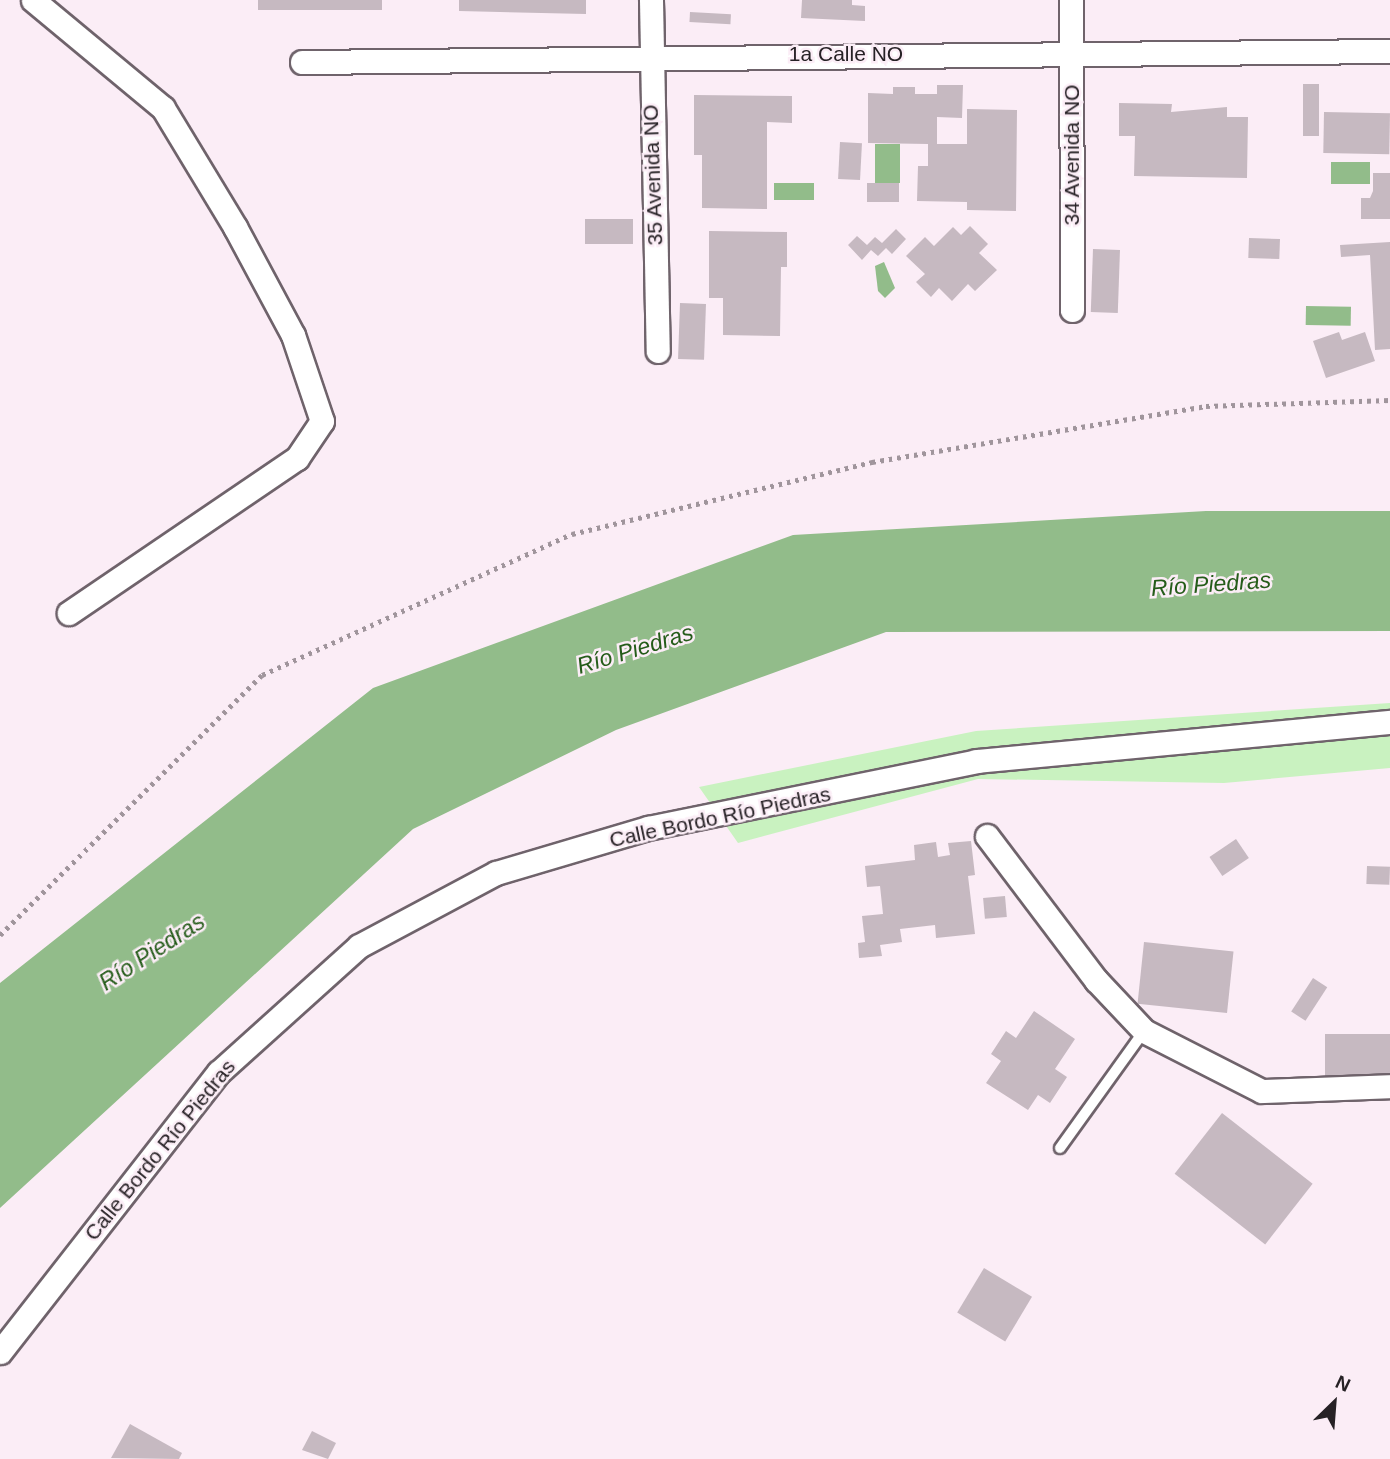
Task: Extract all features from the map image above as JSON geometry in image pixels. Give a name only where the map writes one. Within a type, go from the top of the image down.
[{"type":"street","points":[[33,0],[163,108],[235,227],[293,335],[322,421],[297,458],[69,613]]},
{"type":"street","name":"35 Avenida NO","points":[[651,0],[658,351]]},
{"type":"street","name":"34 Avenida NO","points":[[1071,0],[1072,310]]},
{"type":"street","name":"1a Calle NO","points":[[302,62],[650,55],[1390,51]]},
{"type":"street","name":"Calle Bordo Río Piedras","points":[[0,1352],[219,1072],[359,946],[496,873],[648,828],[976,761],[1390,722]]},
{"type":"street","points":[[987,836],[1096,980],[1144,1031],[1262,1091],[1390,1086]]},
{"type":"lane","points":[[1060,1148],[1144,1031]]},
{"type":"path","points":[[0,935],[262,674],[572,534],[872,462],[1206,406],[1390,400]]},
{"type":"shaded area","points":[[1390,703],[1390,768],[1224,783],[978,779],[738,843],[699,787],[976,731]]},
{"type":"water","points":[[875,144],[900,144],[900,183],[875,183]]},
{"type":"water","points":[[1331,162],[1370,162],[1370,184],[1331,184]]},
{"type":"water","points":[[774,183],[814,183],[814,200],[774,200]]},
{"type":"water","points":[[884,262],[895,288],[885,298],[878,291],[875,266]]},
{"type":"water","points":[[1306,306],[1351,307],[1351,326],[1306,325]]},
{"type":"water","name":"Río Piedras","points":[[1206,511],[1390,511],[1390,631],[886,632],[616,730],[413,829],[0,1208],[0,983],[373,688],[793,535]]},
{"type":"building","points":[[258,0],[382,0],[382,10],[258,10]]},
{"type":"building","points":[[459,0],[586,0],[586,14],[459,11]]},
{"type":"building","points":[[802,0],[852,0],[852,5],[865,6],[865,21],[801,18]]},
{"type":"building","points":[[690,12],[731,14],[730,24],[689,22]]},
{"type":"building","points":[[1303,84],[1319,84],[1319,136],[1303,136]]},
{"type":"building","points":[[937,85],[963,85],[962,118],[937,117],[937,144],[967,144],[967,109],[1017,110],[1016,211],[967,210],[967,202],[917,201],[918,166],[928,166],[928,144],[868,143],[868,93],[893,94],[893,87],[915,87],[915,94],[937,94]]},
{"type":"building","points":[[694,95],[792,96],[792,123],[767,122],[767,209],[702,208],[702,155],[694,155]]},
{"type":"building","points":[[1119,103],[1172,104],[1171,112],[1227,107],[1227,117],[1248,117],[1247,178],[1134,176],[1135,136],[1119,136]]},
{"type":"building","points":[[1324,112],[1390,113],[1389,154],[1323,153]]},
{"type":"building","points":[[840,142],[862,143],[860,180],[838,179]]},
{"type":"building","points":[[1373,173],[1390,173],[1390,219],[1361,219],[1361,198],[1370,198],[1373,191]]},
{"type":"building","points":[[867,183],[899,183],[899,202],[867,202]]},
{"type":"building","points":[[585,219],[633,219],[633,244],[585,244]]},
{"type":"building","points":[[970,226],[988,244],[979,253],[997,270],[975,291],[968,284],[952,301],[939,288],[931,297],[916,282],[925,274],[906,256],[925,237],[934,246],[953,227],[961,235]]},
{"type":"building","points":[[896,229],[906,239],[892,254],[886,248],[878,256],[871,250],[862,260],[848,245],[857,236],[867,245],[875,237],[882,243]]},
{"type":"building","points":[[709,231],[787,232],[787,267],[781,267],[780,336],[723,335],[723,298],[709,298]]},
{"type":"building","points":[[1249,238],[1280,239],[1279,259],[1248,258]]},
{"type":"building","points":[[1390,242],[1390,349],[1375,350],[1370,255],[1341,257],[1340,245]]},
{"type":"building","points":[[1093,249],[1120,250],[1118,313],[1091,312]]},
{"type":"building","points":[[680,303],[706,304],[704,360],[678,359]]},
{"type":"building","points":[[1339,332],[1342,340],[1365,332],[1375,361],[1326,378],[1313,341]]},
{"type":"building","points":[[1236,839],[1249,858],[1222,876],[1209,857]]},
{"type":"building","points":[[971,841],[975,875],[968,876],[975,934],[936,938],[935,925],[900,929],[902,942],[880,945],[882,956],[859,958],[858,943],[865,942],[862,916],[883,914],[880,886],[867,887],[865,866],[915,860],[914,845],[936,842],[938,857],[950,855],[948,843]]},
{"type":"building","points":[[1367,866],[1390,867],[1389,885],[1366,884]]},
{"type":"building","points":[[1005,896],[1007,917],[985,919],[983,898]]},
{"type":"building","points":[[1144,942],[1234,951],[1227,1013],[1138,1004]]},
{"type":"building","points":[[1313,978],[1327,987],[1305,1021],[1291,1012]]},
{"type":"building","points":[[1034,1011],[1075,1039],[1055,1069],[1067,1077],[1050,1103],[1038,1095],[1028,1110],[986,1083],[1001,1061],[991,1054],[1006,1031],[1016,1038]]},
{"type":"building","points":[[1325,1034],[1390,1034],[1390,1079],[1325,1079]]},
{"type":"building","points":[[1222,1113],[1313,1184],[1265,1244],[1175,1174]]},
{"type":"building","points":[[984,1268],[1032,1297],[1005,1341],[957,1313]]},
{"type":"building","points":[[130,1424],[182,1453],[179,1459],[111,1458]]},
{"type":"building","points":[[312,1431],[336,1443],[328,1459],[302,1450]]}]
